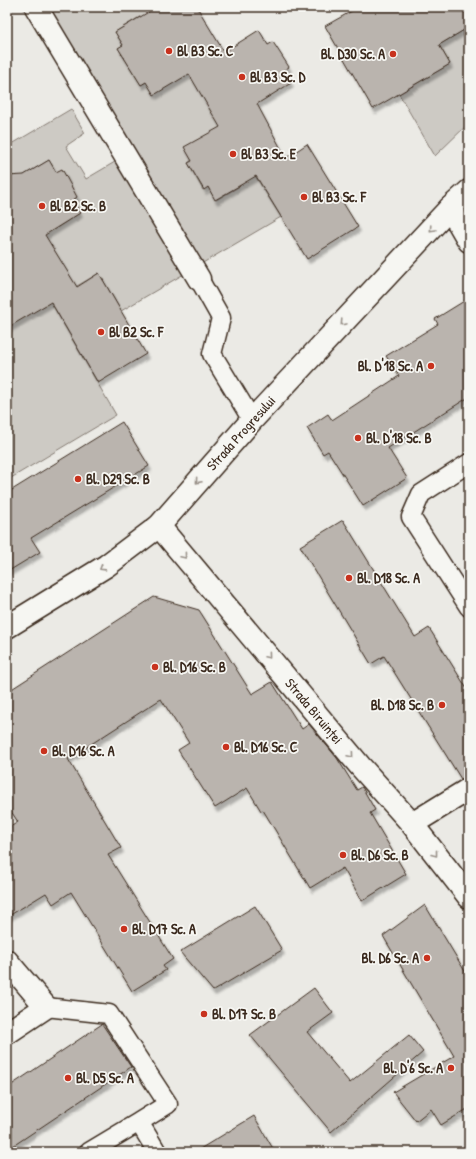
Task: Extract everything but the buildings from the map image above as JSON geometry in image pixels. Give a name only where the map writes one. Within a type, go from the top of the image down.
[{"type":"street","points":[[36,7],[199,279]]},
{"type":"street","name":"Strada Progresului","points":[[7,627],[106,566],[159,526],[252,420],[450,208],[469,191]]},
{"type":"street","points":[[450,208],[469,241]]},
{"type":"street","name":"Strada Biruinței","points":[[159,526],[360,766],[412,824],[469,897]]},
{"type":"street","points":[[412,824],[469,789]]},
{"type":"street","points":[[7,961],[46,1007],[7,1033]]},
{"type":"lane","points":[[199,279],[221,318],[212,354],[252,420]]},
{"type":"lane","points":[[469,463],[421,494],[411,517],[469,607]]},
{"type":"lane","points":[[46,1007],[109,1014],[168,1104],[89,1152]]},
{"type":"lane","points":[[139,1122],[158,1152]]},
{"type":"shaded area","points":[[36,7],[157,7],[164,19],[149,28],[141,16],[115,32],[123,45],[118,48],[141,85],[186,60],[228,131],[188,163],[203,190],[208,187],[216,200],[240,186],[252,171],[281,217],[121,311],[99,273],[72,289],[37,230],[55,229],[80,213],[49,160],[22,176],[7,182],[7,147],[71,109],[85,133],[66,146],[86,179],[125,156]]},
{"type":"shaded area","points":[[469,27],[469,123],[435,156],[399,94],[450,64],[439,45]]},
{"type":"shaded area","points":[[46,294],[116,415],[11,478],[7,471],[7,328]]},
{"type":"place","name":"Bl B3 Sc. C","points":[[169,51]]},
{"type":"place","name":"Bl. D30 Sc. A","points":[[393,54]]},
{"type":"place","name":"Bl B3 Sc. D","points":[[242,77]]},
{"type":"place","name":"Bl B3 Sc. E","points":[[233,154]]},
{"type":"place","name":"Bl B3 Sc. F","points":[[304,197]]},
{"type":"place","name":"Bl B2 Sc. B","points":[[42,206]]},
{"type":"place","name":"Bl B2 Sc. F","points":[[101,332]]},
{"type":"place","name":"Bl. D'18 Sc. A","points":[[431,366]]},
{"type":"place","name":"Bl. D'18 Sc. B","points":[[358,438]]},
{"type":"place","name":"Bl. D29 Sc. B","points":[[78,479]]},
{"type":"place","name":"Bl. D18 Sc. A","points":[[349,578]]},
{"type":"place","name":"Bl. D16 Sc. B","points":[[155,667]]},
{"type":"place","name":"Bl. D18 Sc. B","points":[[442,705]]},
{"type":"place","name":"Bl. D16 Sc. C","points":[[226,747]]},
{"type":"place","name":"Bl. D16 Sc. A","points":[[44,751]]},
{"type":"place","name":"Bl. D6 Sc. B","points":[[343,855]]},
{"type":"place","name":"Bl. D17 Sc. A","points":[[124,929]]},
{"type":"place","name":"Bl. D6 Sc. A","points":[[427,958]]},
{"type":"place","name":"Bl. D17 Sc. B","points":[[204,1014]]},
{"type":"place","name":"Bl. D'6 Sc. A","points":[[451,1068]]},
{"type":"place","name":"Bl. D5 Sc. A","points":[[68,1078]]}]
